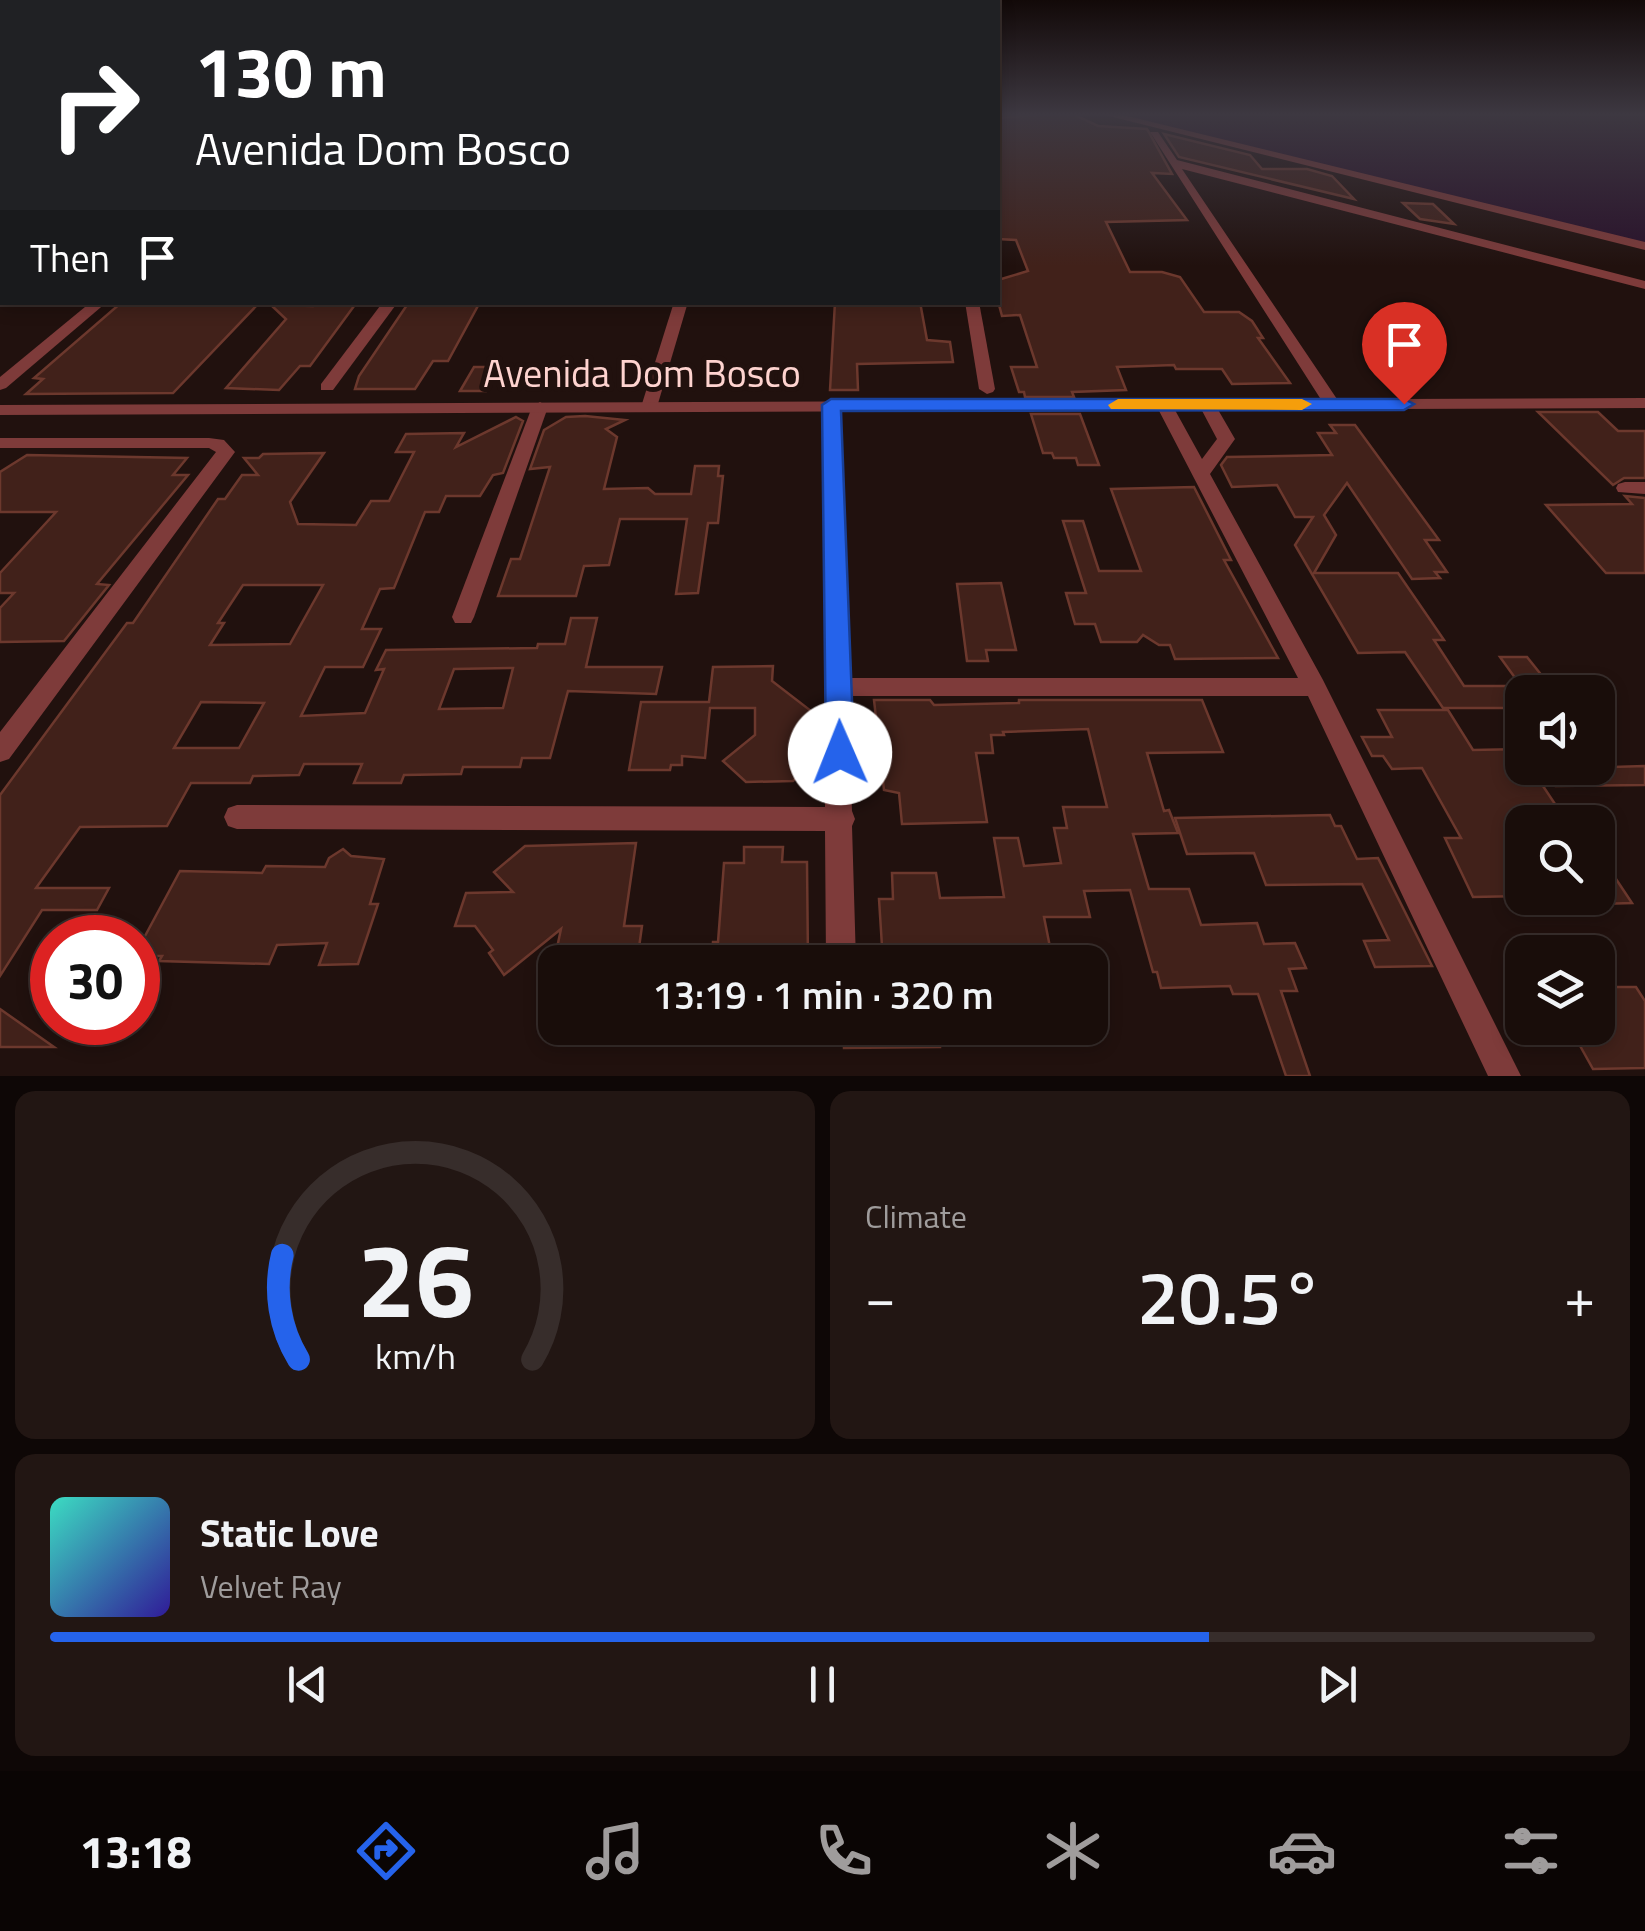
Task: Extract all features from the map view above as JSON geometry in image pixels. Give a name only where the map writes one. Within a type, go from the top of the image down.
[{"type":"street","points":[[1175,165],[1333,404]]},
{"type":"street","points":[[1179,165],[1645,286]]},
{"type":"street","points":[[1315,165],[1645,246]]},
{"type":"street","points":[[0,385],[96,305]]},
{"type":"street","points":[[327,388],[390,305]]},
{"type":"street","points":[[648,407],[680,305]]},
{"type":"street","points":[[973,305],[987,390]]},
{"type":"street","name":"Avenida Dom Bosco","points":[[0,410],[1645,403]]},
{"type":"street","points":[[1164,404],[1315,687],[1504,1076]]},
{"type":"street","points":[[831,405],[842,945]]},
{"type":"street","points":[[1202,472],[1226,439],[1207,405]]},
{"type":"street","points":[[464,617],[540,407]]},
{"type":"street","points":[[0,750],[224,458],[224,448],[209,443],[2,445]]},
{"type":"street","points":[[838,687],[1315,687]]},
{"type":"street","points":[[236,817],[842,820]]},
{"type":"shaded area","points":[[1322,165],[1645,165],[1645,243]]},
{"type":"building","points":[[1000,165],[1167,165],[1172,174],[1152,173],[1187,220],[1106,222],[1130,272],[1162,272],[1180,277],[1204,312],[1239,312],[1252,321],[1263,338],[1258,338],[1290,383],[1232,384],[1222,369],[1176,369],[1174,365],[1117,367],[1126,390],[1072,392],[1074,397],[1025,397],[1024,392],[1019,392],[1011,367],[1037,367],[1020,315],[1002,316],[999,305],[1000,279],[1028,271],[1016,240],[1000,239]]},
{"type":"building","points":[[1213,165],[1307,169],[1332,176],[1354,199]]},
{"type":"building","points":[[1403,203],[1433,204],[1454,224],[1420,219]]},
{"type":"building","points":[[119,305],[257,305],[173,393],[26,394],[43,379],[34,378]]},
{"type":"building","points":[[271,305],[355,305],[310,366],[300,366],[279,390],[226,388],[286,319]]},
{"type":"building","points":[[407,305],[478,305],[448,361],[433,361],[415,389],[355,389],[359,376]]},
{"type":"building","points":[[835,305],[921,305],[927,340],[950,342],[953,362],[857,364],[858,390],[830,390]]},
{"type":"building","points":[[474,367],[499,367],[486,391],[460,391]]},
{"type":"building","points":[[1538,412],[1598,412],[1618,431],[1645,431],[1645,478],[1624,478],[1613,485]]},
{"type":"building","points":[[1031,414],[1080,414],[1099,465],[1078,465],[1076,458],[1054,458],[1052,453],[1043,453]]},
{"type":"building","points":[[516,417],[523,421],[503,473],[493,475],[480,496],[446,496],[439,512],[425,512],[394,588],[380,589],[362,629],[381,629],[363,667],[325,667],[301,716],[365,713],[384,669],[376,670],[386,650],[537,648],[538,644],[565,644],[571,618],[597,618],[586,667],[662,667],[656,694],[568,691],[550,758],[522,758],[520,767],[463,767],[461,774],[404,775],[401,783],[354,783],[362,764],[304,764],[299,775],[253,776],[250,783],[191,783],[167,826],[80,827],[36,888],[109,888],[97,910],[42,910],[39,915],[30,915],[30,929],[0,976],[0,795],[127,623],[133,623],[218,499],[225,499],[242,475],[258,475],[244,458],[324,453],[290,502],[298,524],[356,525],[371,501],[389,501],[414,452],[396,452],[406,434],[464,433],[456,447]],"holes":[[[243,585],[323,585],[290,644],[210,645],[224,623],[218,623]],[[513,668],[503,708],[439,709],[454,669]],[[201,702],[264,703],[239,748],[174,748]]]},
{"type":"building","points":[[566,417],[625,420],[606,429],[617,437],[604,489],[648,488],[655,494],[691,494],[695,466],[719,466],[718,476],[723,476],[718,523],[708,523],[698,593],[676,594],[687,519],[620,519],[609,565],[584,566],[576,596],[498,596],[511,559],[520,559],[550,467],[530,469],[544,430]]},
{"type":"building","points":[[1330,425],[1355,425],[1439,540],[1425,540],[1447,572],[1435,572],[1440,578],[1412,579],[1347,483],[1324,515],[1336,535],[1314,573],[1398,573],[1444,640],[1434,640],[1464,686],[1505,686],[1505,708],[1443,708],[1405,652],[1358,653],[1295,545],[1313,517],[1295,517],[1277,485],[1232,487],[1221,465],[1227,457],[1332,455],[1318,433],[1336,433]]},
{"type":"building","points":[[27,455],[187,458],[173,475],[188,475],[97,584],[109,585],[64,641],[0,642],[0,608],[14,593],[0,593],[0,573],[56,512],[0,512],[0,472]]},
{"type":"building","points":[[1194,487],[1231,560],[1224,560],[1278,658],[1175,659],[1170,645],[1159,645],[1143,635],[1137,642],[1101,642],[1095,624],[1075,624],[1066,593],[1086,593],[1063,521],[1083,521],[1099,571],[1141,571],[1111,489]]},
{"type":"building","points":[[1625,496],[1645,498],[1645,573],[1606,573],[1546,505],[1632,504]]},
{"type":"building","points":[[1001,583],[1016,650],[986,650],[988,661],[967,661],[957,584]]},
{"type":"building","points":[[1500,657],[1527,657],[1541,675],[1513,675]]},
{"type":"building","points":[[773,666],[772,681],[815,714],[808,721],[808,768],[793,781],[746,782],[723,761],[755,735],[755,708],[710,708],[705,758],[682,756],[682,765],[671,765],[670,770],[629,770],[641,702],[709,702],[713,667]]},
{"type":"building","points":[[874,700],[930,700],[934,705],[1019,700],[1202,700],[1223,752],[1147,753],[1164,811],[1169,810],[1178,833],[1133,834],[1149,889],[1189,889],[1201,925],[1257,923],[1264,944],[1295,943],[1306,968],[1289,969],[1297,991],[1281,991],[1310,1076],[1286,1076],[1258,994],[1233,994],[1230,986],[1161,988],[1130,890],[1084,891],[1090,917],[1044,917],[1050,945],[882,945],[879,899],[893,899],[892,873],[936,873],[940,898],[1004,897],[994,838],[1018,838],[1024,866],[1061,863],[1054,828],[1067,828],[1063,807],[1107,807],[1088,729],[991,735],[993,753],[976,753],[987,822],[902,824],[899,793],[884,790]]},
{"type":"building","points":[[1378,710],[1448,710],[1473,750],[1505,749],[1505,785],[1542,785],[1556,805],[1505,805],[1505,896],[1473,897],[1445,838],[1461,838],[1422,768],[1392,769],[1383,756],[1372,756],[1362,737],[1392,737]]},
{"type":"building","points":[[1645,766],[1645,785],[1556,786],[1615,785],[1615,767]]},
{"type":"building","points":[[1330,815],[1335,826],[1341,826],[1357,859],[1378,858],[1432,966],[1375,967],[1364,941],[1389,940],[1362,884],[1266,885],[1254,853],[1187,854],[1175,818]]},
{"type":"building","points":[[636,843],[624,926],[642,926],[639,945],[558,945],[561,929],[504,975],[489,953],[493,950],[475,926],[455,926],[466,893],[513,892],[494,872],[525,846]]},
{"type":"building","points":[[744,847],[783,847],[782,862],[807,862],[808,945],[713,945],[718,942],[724,863],[744,863]]},
{"type":"building","points":[[343,849],[351,856],[384,859],[370,904],[378,904],[358,964],[319,965],[327,943],[277,945],[269,964],[160,961],[160,915],[156,915],[180,871],[262,873],[266,866],[325,867],[329,858]]},
{"type":"building","points":[[1615,878],[1616,879],[1632,903],[1615,904]]},
{"type":"building","points":[[1615,987],[1636,987],[1645,1001],[1645,1068],[1593,1069],[1580,1045],[1615,1045]]},
{"type":"building","points":[[0,1009],[30,1030],[30,1045],[54,1047],[0,1047]]},
{"type":"building","points":[[844,1045],[940,1047],[844,1048]]},
{"type":"slow traffic","points":[[1118,405],[1302,404]]},
{"type":"route","points":[[840,753],[831,405],[1404,404]]}]
